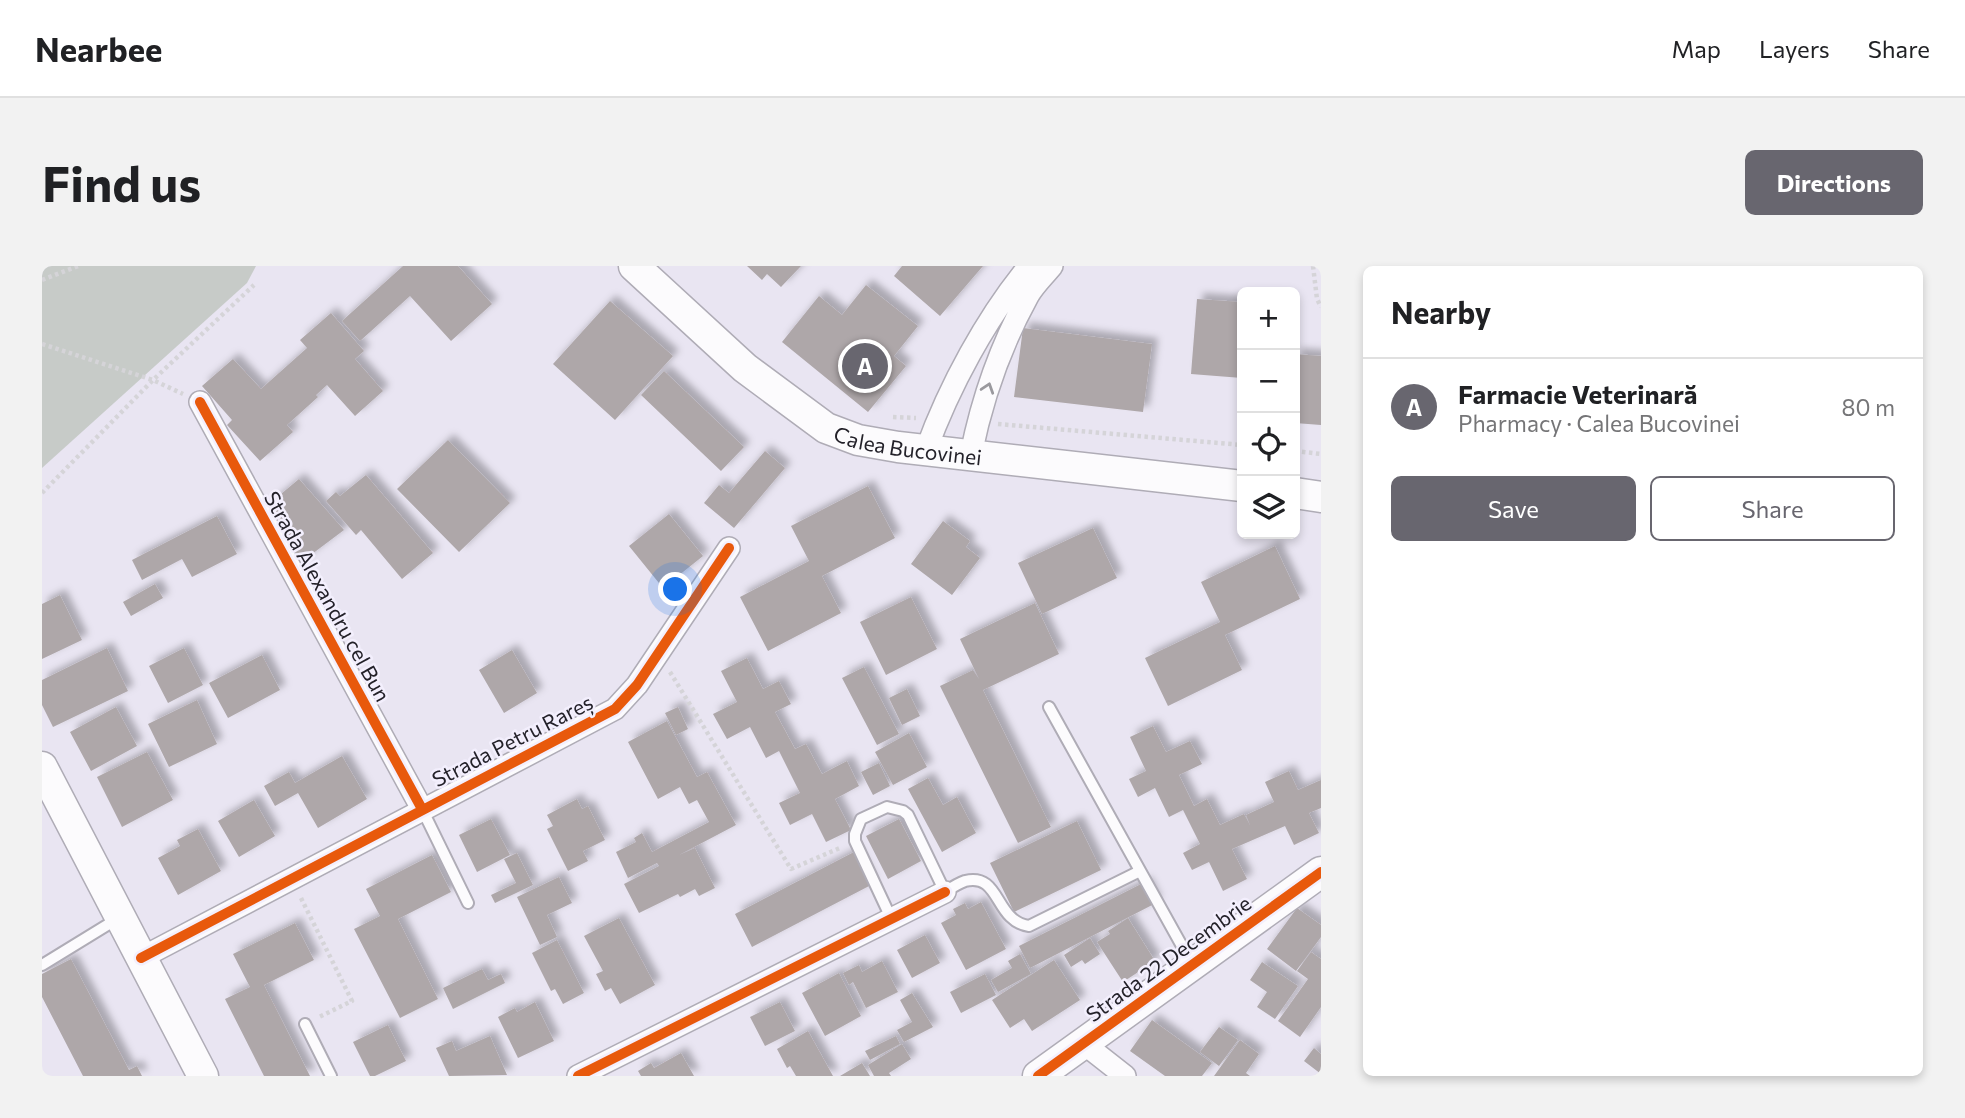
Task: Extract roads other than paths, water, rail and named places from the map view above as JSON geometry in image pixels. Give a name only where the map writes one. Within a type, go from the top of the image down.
[{"type":"main road","name":"Calea Bucovinei","points":[[634,266],[745,368],[826,428],[858,440],[1237,485]]},
{"type":"main road","points":[[1300,494],[1321,497]]},
{"type":"main road","points":[[42,767],[203,1076]]},
{"type":"main road","name":"Strada 22 Decembrie","points":[[1038,1076],[1193,965],[1317,881]]},
{"type":"street","points":[[926,450],[937,419],[969,358],[1013,285],[1029,266]]},
{"type":"street","points":[[971,454],[977,423],[995,368],[1029,294],[1052,266]]},
{"type":"street","name":"Strada Alexandru cel Bun","points":[[200,402],[422,809]]},
{"type":"street","name":"Strada Petru Rareș","points":[[141,958],[615,709],[637,685],[729,548]]},
{"type":"street","points":[[578,1076],[945,891]]},
{"type":"street","points":[[1083,1043],[1125,1076]]},
{"type":"lane","points":[[1049,707],[1193,965]]},
{"type":"lane","points":[[891,918],[855,841],[861,819],[887,807],[908,815],[945,891],[966,880],[983,882],[993,889],[1011,920],[1018,925],[1028,926],[1140,871]]},
{"type":"lane","points":[[422,809],[468,903]]},
{"type":"lane","points":[[42,965],[120,917]]},
{"type":"lane","points":[[305,1024],[331,1076]]},
{"type":"place","name":"Farmacie Veterinară","points":[[865,366]]}]
